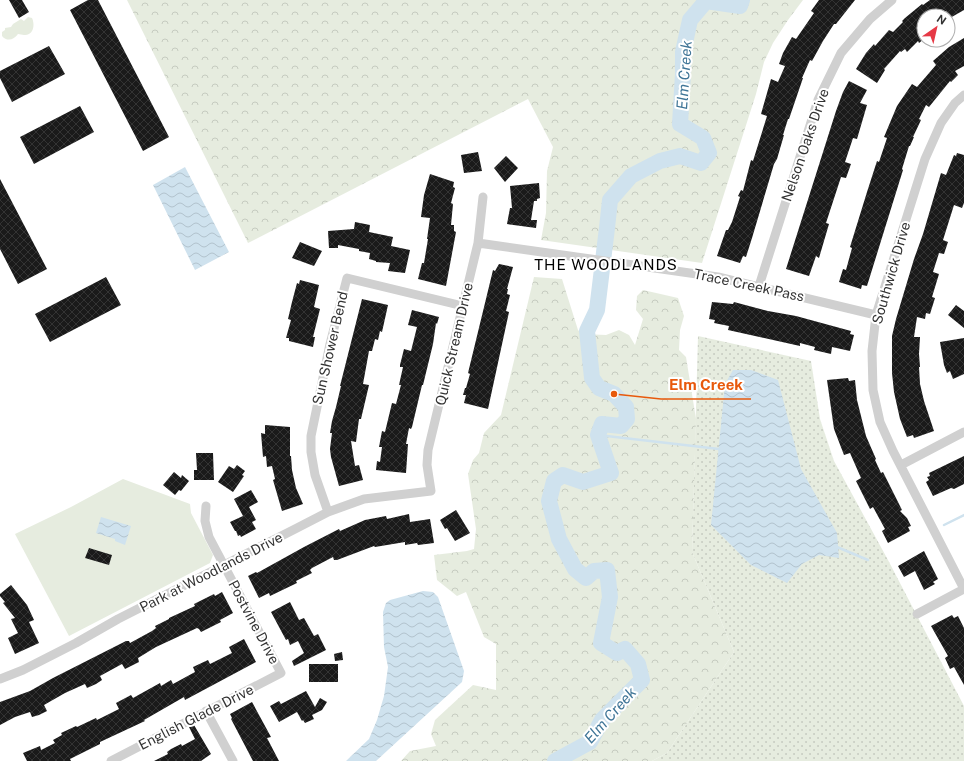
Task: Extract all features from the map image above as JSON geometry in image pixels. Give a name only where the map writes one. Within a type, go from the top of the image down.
[{"type":"street","name":"Nelson Oaks Drive","points":[[759,286],[818,100],[841,53],[870,19],[892,0]]},
{"type":"street","name":"Southwick Drive","points":[[964,95],[941,123],[925,159],[876,315],[872,351],[873,390],[880,422],[964,589]]},
{"type":"street","name":"Quick Stream Drive","points":[[431,491],[427,465],[428,450],[478,243],[482,197]]},
{"type":"street","name":"Trace Creek Pass","points":[[478,243],[718,277],[876,315]]},
{"type":"street","name":"Sun Shower Bend","points":[[328,512],[315,474],[311,452],[311,436],[330,344],[347,278],[463,306]]},
{"type":"street","points":[[901,465],[964,432]]},
{"type":"street","name":"Park at Woodlands Drive","points":[[1,676],[23,670],[56,654],[118,619],[328,512],[364,499],[431,491]]},
{"type":"street","name":"Postvine Drive","points":[[206,506],[205,521],[209,537],[281,672]]},
{"type":"street","points":[[917,614],[964,589]]},
{"type":"street","name":"English Glade Drive","points":[[111,761],[281,672]]},
{"type":"street","points":[[206,711],[234,761]]},
{"type":"green space","points":[[127,0],[803,0],[773,43],[764,62],[756,94],[702,263],[541,240],[546,213],[547,171],[553,147],[528,99],[248,243]]},
{"type":"green space","points":[[28,17],[32,18],[33,23],[33,29],[30,34],[18,34],[15,38],[10,40],[2,36],[2,32],[5,28],[11,27],[21,19],[24,21]]},
{"type":"green space","points":[[534,277],[562,279],[578,330],[582,334],[606,335],[619,330],[629,335],[635,345],[643,319],[636,310],[637,296],[643,290],[678,298],[684,316],[680,330],[679,350],[686,357],[696,419],[692,552],[734,652],[667,753],[652,761],[401,761],[410,751],[436,746],[431,734],[435,720],[473,685],[496,690],[496,644],[484,637],[466,592],[457,596],[437,580],[434,555],[474,549],[476,529],[468,474],[473,460],[479,453],[484,433],[501,415]]},
{"type":"green space","points":[[698,336],[811,361],[820,419],[834,461],[888,560],[964,706],[964,761],[652,761],[667,753],[734,652],[692,552]]},
{"type":"green space","points":[[123,479],[190,504],[191,513],[213,555],[210,563],[69,636],[15,534],[71,507]]},
{"type":"water","points":[[185,167],[229,252],[195,270],[153,185]]},
{"type":"water","points":[[733,370],[751,370],[778,380],[801,469],[837,533],[839,558],[819,555],[802,564],[787,583],[751,565],[711,525],[725,384]]},
{"type":"water","points":[[101,517],[131,526],[125,545],[115,541],[115,539],[96,533]]},
{"type":"water","points":[[423,591],[433,592],[438,597],[464,671],[462,682],[376,761],[346,761],[369,739],[377,720],[384,696],[388,667],[384,647],[383,612],[386,603],[390,600]]},
{"type":"building","points":[[9,0],[22,0],[29,12],[19,18]]},
{"type":"building","points":[[88,0],[98,0],[169,137],[143,151],[70,10]]},
{"type":"building","points":[[819,0],[855,0],[836,24],[834,24],[812,61],[810,60],[802,78],[746,257],[743,256],[740,263],[717,256],[726,230],[728,230],[732,222],[740,197],[738,196],[741,190],[743,191],[751,160],[753,161],[767,116],[761,114],[771,79],[778,82],[785,66],[779,64],[783,53],[792,37],[796,39],[814,13],[811,11]]},
{"type":"building","points":[[930,0],[964,0],[964,10],[956,15],[956,8],[917,8],[922,4],[923,5]]},
{"type":"building","points":[[916,9],[916,43],[907,52],[905,49],[901,52],[900,51],[884,69],[885,70],[877,83],[856,69],[866,53],[874,44],[875,46],[889,30],[893,32],[905,18]]},
{"type":"building","points":[[964,38],[964,66],[955,71],[958,75],[951,82],[950,81],[929,107],[926,105],[919,119],[921,120],[909,146],[867,286],[862,285],[861,289],[839,282],[843,269],[846,270],[852,248],[850,247],[867,192],[877,161],[879,162],[887,138],[884,137],[897,106],[912,84],[917,87],[936,65],[933,61],[948,48],[956,48],[956,43]]},
{"type":"building","points":[[49,46],[65,74],[12,102],[0,78],[0,71]]},
{"type":"building","points":[[849,81],[867,90],[860,103],[867,105],[857,139],[853,138],[845,162],[851,164],[846,178],[841,177],[826,223],[829,224],[819,258],[816,256],[809,276],[786,269],[836,111]]},
{"type":"building","points":[[80,106],[94,132],[34,164],[20,137]]},
{"type":"building","points":[[478,152],[482,171],[464,173],[461,155]]},
{"type":"building","points":[[957,153],[964,155],[964,203],[962,208],[954,205],[943,240],[948,242],[944,254],[939,253],[933,272],[939,274],[932,297],[935,298],[930,314],[926,313],[925,319],[917,317],[914,337],[920,337],[920,384],[934,431],[914,438],[913,435],[907,437],[900,419],[894,392],[892,373],[892,336],[941,173],[946,175],[954,155],[956,156]]},
{"type":"building","points":[[506,156],[518,168],[505,182],[494,168]]},
{"type":"building","points":[[430,174],[454,182],[453,187],[455,188],[451,203],[453,204],[451,225],[454,225],[454,231],[456,232],[446,286],[418,279],[422,263],[424,263],[428,239],[430,218],[421,217],[424,195]]},
{"type":"building","points":[[0,179],[47,269],[18,284],[0,249]]},
{"type":"building","points":[[539,183],[540,198],[537,199],[537,201],[534,201],[531,220],[537,220],[536,228],[507,224],[510,208],[512,208],[510,186]]},
{"type":"building","points":[[355,222],[370,225],[369,232],[393,237],[391,246],[410,250],[405,273],[388,271],[390,263],[376,262],[369,259],[370,253],[359,251],[359,249],[338,245],[338,248],[329,248],[328,231],[354,229]]},
{"type":"building","points":[[300,242],[322,251],[314,266],[292,258]]},
{"type":"building","points":[[499,264],[513,267],[507,289],[507,294],[510,295],[506,311],[509,312],[488,409],[464,403],[466,395],[463,395],[470,374],[468,373],[493,270],[495,271]]},
{"type":"building","points":[[106,277],[121,305],[50,342],[35,314]]},
{"type":"building","points":[[300,280],[319,285],[314,307],[320,309],[313,337],[315,337],[313,347],[289,341],[289,338],[286,338],[291,320],[288,319],[292,302],[297,283],[299,284]]},
{"type":"building","points":[[362,299],[388,305],[382,332],[380,331],[378,340],[375,339],[372,351],[369,351],[363,384],[369,385],[361,419],[359,419],[356,442],[351,441],[355,466],[359,465],[363,480],[339,486],[331,457],[330,449],[332,433],[330,433]]},
{"type":"building","points":[[712,302],[733,304],[734,302],[768,311],[796,316],[851,331],[850,334],[854,335],[850,351],[832,347],[831,354],[814,350],[815,347],[800,343],[800,346],[728,330],[729,326],[714,323],[715,320],[709,319]]},
{"type":"building","points":[[956,305],[964,311],[964,328],[948,315]]},
{"type":"building","points":[[412,310],[439,317],[437,324],[436,323],[433,344],[412,427],[411,429],[409,428],[406,444],[408,444],[406,473],[376,470],[377,461],[380,462],[382,447],[379,447],[382,431],[385,432],[392,403],[396,404],[401,385],[399,385],[403,367],[400,367],[400,365],[404,349],[411,351],[417,327],[408,325]]},
{"type":"building","points":[[964,338],[964,374],[953,379],[950,371],[947,373],[944,365],[940,342]]},
{"type":"building","points":[[848,378],[849,381],[855,380],[857,400],[866,436],[876,459],[875,460],[881,473],[883,472],[902,510],[900,511],[907,518],[911,526],[908,527],[910,531],[888,543],[882,531],[885,529],[873,507],[870,509],[856,481],[861,478],[850,453],[844,455],[834,429],[827,380]]},
{"type":"building","points":[[265,425],[290,427],[290,456],[292,470],[296,488],[303,504],[282,511],[273,480],[275,479],[272,466],[267,467],[266,456],[263,457],[261,433],[265,434]]},
{"type":"building","points":[[196,453],[213,453],[214,480],[194,480],[194,470],[197,470]]},
{"type":"building","points":[[964,456],[964,484],[933,496],[926,482],[929,480],[927,477],[930,476],[929,473]]},
{"type":"building","points":[[237,465],[245,471],[242,475],[244,476],[233,492],[218,482],[229,466],[234,469]]},
{"type":"building","points":[[174,472],[181,478],[182,475],[189,481],[181,491],[179,490],[175,495],[163,485]]},
{"type":"building","points":[[251,490],[258,502],[249,507],[256,520],[252,522],[256,529],[241,537],[240,535],[238,536],[230,522],[243,516],[234,499]]},
{"type":"building","points":[[456,510],[470,533],[455,541],[440,520]]},
{"type":"building","points":[[409,514],[410,522],[430,519],[434,543],[405,545],[405,542],[374,546],[337,560],[334,560],[333,557],[312,568],[310,570],[312,573],[296,581],[297,583],[270,596],[269,593],[259,598],[248,576],[256,572],[257,573],[339,529],[340,531],[365,520],[386,516],[387,519]]},
{"type":"building","points":[[89,548],[112,555],[109,565],[85,558]]},
{"type":"building","points":[[924,551],[938,579],[933,582],[935,584],[924,590],[915,571],[904,577],[898,566]]},
{"type":"building","points":[[11,585],[27,605],[34,620],[29,622],[39,643],[15,654],[8,638],[18,633],[11,619],[15,618],[3,603],[5,602],[0,596],[0,594]]},
{"type":"building","points":[[222,592],[233,613],[220,620],[221,622],[201,632],[197,628],[156,647],[138,658],[139,662],[125,669],[122,664],[100,676],[102,680],[96,684],[87,688],[85,684],[65,693],[44,705],[47,711],[39,715],[32,717],[30,712],[15,717],[0,725],[0,702],[30,691],[126,641],[129,641],[130,643],[152,631],[156,628],[155,626],[169,618],[195,606],[194,604],[214,594],[215,596]]},
{"type":"building","points":[[290,602],[299,620],[304,618],[314,636],[318,634],[326,650],[294,666],[292,661],[304,653],[298,641],[290,645],[288,639],[286,640],[271,612]]},
{"type":"building","points":[[952,615],[954,618],[958,616],[964,628],[964,685],[954,667],[950,669],[945,658],[948,656],[931,626]]},
{"type":"building","points":[[244,639],[256,662],[185,700],[184,697],[144,720],[145,721],[100,742],[100,744],[70,759],[71,761],[27,761],[23,753],[40,746],[41,750],[55,743],[53,740],[62,735],[61,733],[96,718],[97,720],[119,709],[116,703],[131,695],[133,698],[160,683],[161,686],[171,680],[173,684],[195,672],[193,667],[208,660],[210,664],[232,653],[229,647]]},
{"type":"building","points":[[342,652],[343,660],[335,661],[334,654]]},
{"type":"building","points":[[309,664],[338,664],[338,682],[309,682]]},
{"type":"building","points":[[306,691],[315,707],[320,698],[327,702],[322,710],[312,715],[314,719],[305,723],[303,720],[302,721],[297,712],[279,722],[270,706],[279,701],[281,704]]},
{"type":"building","points":[[252,702],[271,737],[267,738],[279,761],[253,761],[231,719],[230,714]]},
{"type":"building","points":[[194,725],[211,754],[201,761],[154,761],[168,754],[167,752],[171,749],[181,744],[182,746],[195,739],[189,727]]},
{"type":"waterway","name":"Elm Creek","points":[[555,761],[590,742],[602,720],[642,680],[638,664],[625,649],[617,653],[601,643],[610,597],[607,570],[594,571],[586,578],[575,569],[559,539],[549,501],[554,481],[563,475],[583,482],[611,473],[598,435],[602,424],[621,426],[627,419],[626,407],[614,394],[599,388],[592,378],[587,331],[597,310],[610,200],[631,176],[660,161],[680,156],[701,163],[709,153],[703,138],[680,124],[683,52],[690,20],[706,1],[740,6],[742,0]]},
{"type":"waterway","points":[[598,435],[719,449],[720,451]]},
{"type":"waterway","points":[[944,525],[964,515]]},
{"type":"waterway","points":[[837,547],[868,560]]},
{"type":"place","name":"Elm Creek","points":[[614,394]]},
{"type":"district","name":"THE WOODLANDS","points":[[606,264]]}]
